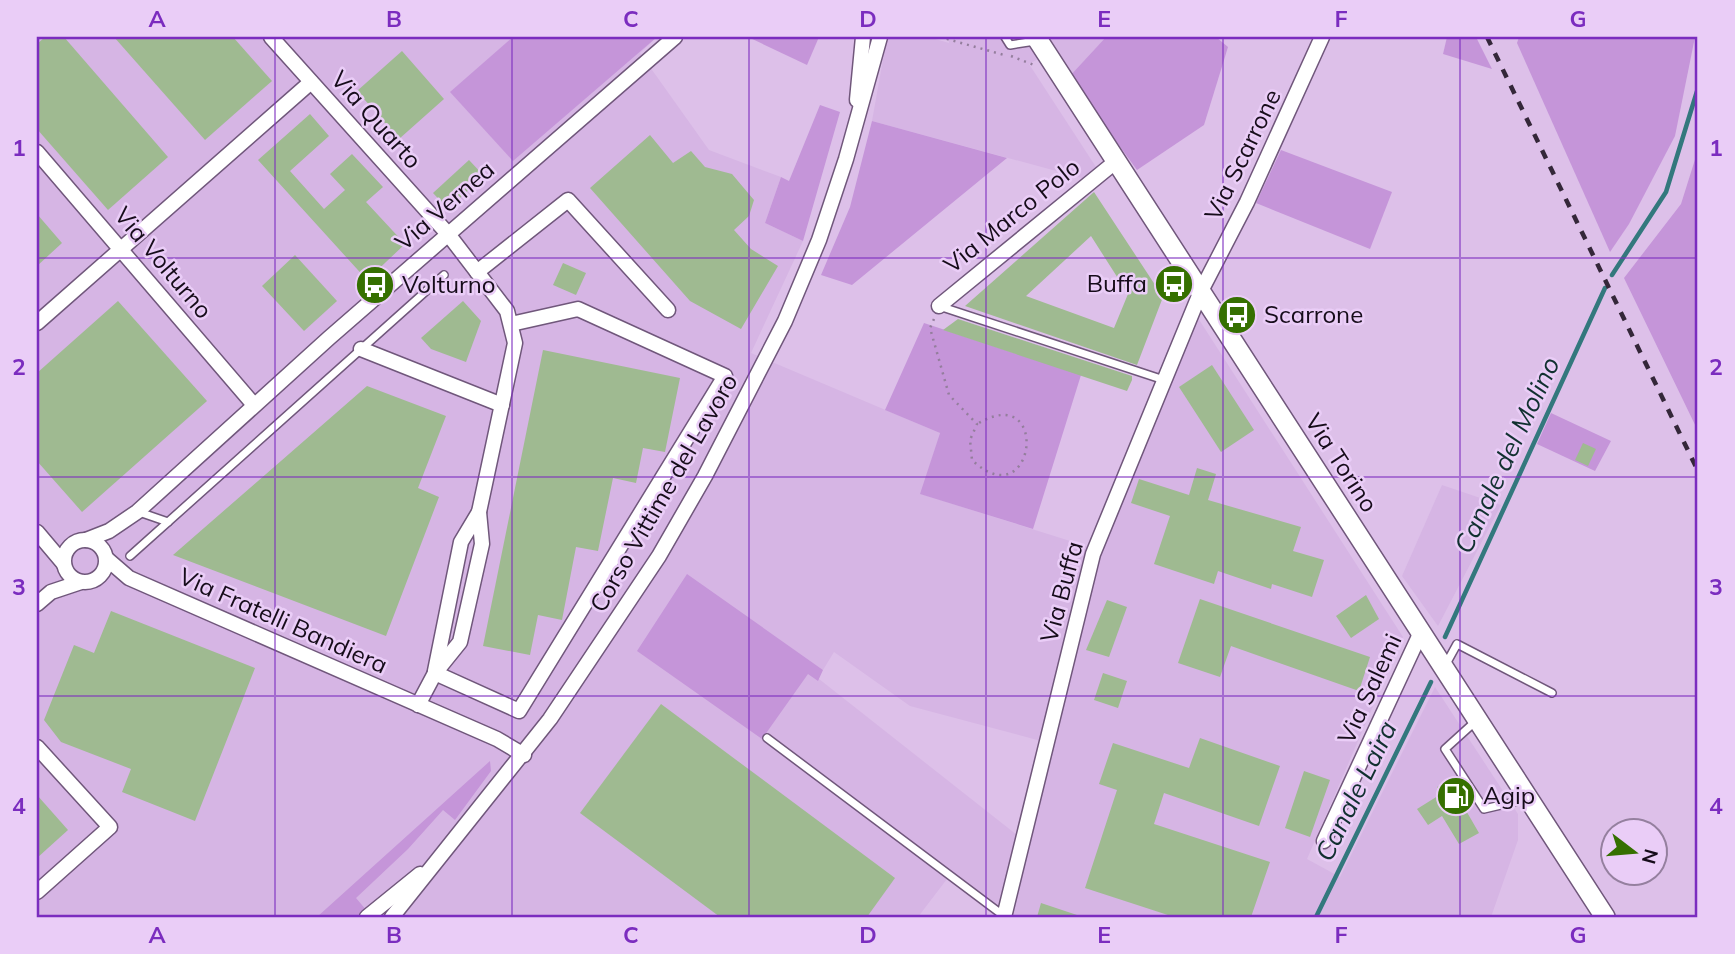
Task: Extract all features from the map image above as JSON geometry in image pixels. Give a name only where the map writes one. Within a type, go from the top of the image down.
[{"type":"main road","name":"Via Torino","points":[[1037,38],[1114,163],[1201,291],[1605,917]]},
{"type":"street","name":"Via Quarto","points":[[271,37],[448,234]]},
{"type":"street","name":"Via Vernea","points":[[122,524],[448,234],[675,37]]},
{"type":"street","points":[[856,119],[863,37]]},
{"type":"street","points":[[856,119],[880,37]]},
{"type":"street","name":"Via Scarrone","points":[[1201,291],[1247,202],[1322,37]]},
{"type":"street","points":[[37,323],[312,82]]},
{"type":"street","name":"Corso Vittime del Lavoro","points":[[391,917],[524,755],[659,556],[746,400],[785,321],[819,240],[846,159],[856,119]]},
{"type":"street","name":"Via Volturno","points":[[37,152],[254,405]]},
{"type":"street","name":"Via Marco Polo","points":[[939,306],[1114,163]]},
{"type":"street","points":[[477,272],[568,200],[668,310]]},
{"type":"street","points":[[418,705],[435,673],[460,642],[482,544],[479,512],[515,343],[508,311],[448,234]]},
{"type":"street","name":"Via Buffa","points":[[1004,917],[1093,554],[1201,291]]},
{"type":"street","points":[[435,673],[519,711],[726,376],[578,309],[511,324]]},
{"type":"street","points":[[361,349],[502,405]]},
{"type":"street","points":[[435,673],[461,542],[479,512]]},
{"type":"street","points":[[40,536],[69,547],[122,524]]},
{"type":"street","points":[[98,578],[122,524]]},
{"type":"street","points":[[40,536],[72,578],[82,582]]},
{"type":"street","points":[[86,540],[101,546],[106,557],[129,578]]},
{"type":"street","points":[[51,592],[69,547]]},
{"type":"street","points":[[37,604],[51,592],[82,582],[98,578],[129,578]]},
{"type":"street","name":"Via Fratelli Bandiera","points":[[129,578],[497,739],[524,755]]},
{"type":"street","name":"Via Salemi","points":[[1324,841],[1421,632]]},
{"type":"street","points":[[37,747],[110,827],[37,892]]},
{"type":"street","name":"Corso Vittime del Lavoro","points":[[367,917],[445,853]]},
{"type":"lane","points":[[1005,37],[1010,44],[1037,38]]},
{"type":"lane","points":[[130,556],[444,275]]},
{"type":"lane","points":[[939,306],[1165,380]]},
{"type":"lane","points":[[138,512],[168,522]]},
{"type":"lane","points":[[1444,667],[1457,644],[1552,693]]},
{"type":"lane","points":[[1477,720],[1468,725],[1445,749],[1484,809],[1528,798]]},
{"type":"lane","points":[[766,738],[1004,917]]},
{"type":"path","points":[[940,37],[1035,66]]},
{"type":"path","points":[[939,306],[930,328],[936,355],[949,395],[977,424]]},
{"type":"path","points":[[990,416],[1002,416],[1015,419],[1025,430],[1029,444],[1024,459],[1015,470],[999,475],[983,470],[972,460],[970,440],[977,424],[990,416]]},
{"type":"shaded area","points":[[37,37],[657,37],[640,53],[709,150],[781,177],[765,223],[803,241],[751,353],[940,433],[921,494],[1102,551],[1143,440],[1198,318],[1403,637],[1307,859],[1340,877],[1435,687],[1518,814],[1518,840],[1491,917],[996,917],[947,879],[918,917],[37,917]],"holes":[[[687,575],[823,670],[834,652],[910,706],[1041,741],[1017,835]]]},
{"type":"shaded area","points":[[513,37],[657,37],[513,161],[450,92]]},
{"type":"shaded area","points":[[748,37],[819,37],[807,65]]},
{"type":"shaded area","points":[[887,37],[928,37],[949,43],[948,37],[1025,37],[1038,59],[1029,64],[1096,167],[1082,178],[872,121]]},
{"type":"shaded area","points":[[1044,37],[1106,37],[1069,77]]},
{"type":"shaded area","points":[[1106,37],[1216,37],[1228,47],[1204,125],[1137,170],[1069,77]]},
{"type":"shaded area","points":[[1447,37],[1476,37],[1492,69],[1443,54]]},
{"type":"shaded area","points":[[1519,37],[1695,37],[1675,136],[1629,224],[1610,252],[1517,43]]},
{"type":"shaded area","points":[[820,105],[840,112],[803,241],[765,223],[781,177],[789,181]]},
{"type":"shaded area","points":[[872,121],[1007,158],[852,285],[821,275],[850,207]]},
{"type":"shaded area","points":[[1281,150],[1392,192],[1370,249],[1256,203]]},
{"type":"shaded area","points":[[1698,150],[1698,431],[1624,278],[1681,204]]},
{"type":"shaded area","points":[[924,323],[1081,375],[1033,529],[920,494],[940,433],[885,410]]},
{"type":"shaded area","points":[[1551,413],[1611,441],[1595,471],[1537,444]]},
{"type":"shaded area","points":[[1442,485],[1501,505],[1438,626],[1402,576]]},
{"type":"shaded area","points":[[687,574],[823,670],[818,681],[808,674],[762,739],[637,651]]},
{"type":"shaded area","points":[[490,761],[491,771],[455,820],[443,810],[408,849],[356,898],[367,911],[357,917],[317,917]]},
{"type":"building","points":[[45,37],[64,37],[168,157],[108,210],[37,129],[37,44]]},
{"type":"building","points":[[114,37],[233,37],[272,81],[205,140]]},
{"type":"building","points":[[402,51],[444,99],[399,139],[357,91]]},
{"type":"building","points":[[310,114],[329,136],[290,171],[324,209],[345,190],[330,174],[352,154],[383,187],[366,202],[405,244],[367,280],[258,160]]},
{"type":"building","points":[[650,135],[673,163],[691,151],[705,167],[732,174],[754,200],[749,216],[734,230],[751,249],[778,266],[741,329],[690,301],[590,188]]},
{"type":"building","points":[[469,160],[484,176],[448,209],[433,193]]},
{"type":"building","points":[[1094,192],[1163,297],[1137,365],[965,306]],"holes":[[[1091,236],[1128,294],[1114,328],[1026,296]]]},
{"type":"building","points":[[37,214],[62,243],[37,266]]},
{"type":"building","points":[[295,255],[337,301],[304,331],[262,286]]},
{"type":"building","points":[[563,263],[586,273],[576,295],[553,285]]},
{"type":"building","points":[[118,301],[207,401],[82,512],[37,461],[37,373]]},
{"type":"building","points":[[463,301],[481,321],[466,362],[431,349],[421,338]]},
{"type":"building","points":[[958,319],[1132,376],[1132,380],[1127,391],[943,330]]},
{"type":"building","points":[[543,350],[680,378],[665,452],[643,448],[636,483],[613,478],[598,551],[576,547],[562,620],[538,615],[530,655],[483,646]]},
{"type":"building","points":[[1212,365],[1254,430],[1221,452],[1179,387]]},
{"type":"building","points":[[367,386],[446,416],[418,488],[439,497],[386,636],[173,555]]},
{"type":"building","points":[[1583,443],[1596,449],[1588,466],[1575,460]]},
{"type":"building","points":[[1197,468],[1216,474],[1208,500],[1301,527],[1293,551],[1324,560],[1312,597],[1272,584],[1271,589],[1218,571],[1214,584],[1154,564],[1170,516],[1131,503],[1139,479],[1189,495]]},
{"type":"building","points":[[1366,595],[1379,619],[1351,638],[1336,616]]},
{"type":"building","points":[[1200,599],[1370,657],[1359,691],[1231,646],[1220,677],[1178,663]]},
{"type":"building","points":[[1107,600],[1127,607],[1109,657],[1086,650]]},
{"type":"building","points":[[111,611],[255,668],[195,821],[122,792],[131,769],[61,742],[44,720],[74,645],[94,653]]},
{"type":"building","points":[[1103,673],[1127,681],[1118,708],[1094,700]]},
{"type":"building","points":[[661,704],[895,878],[867,917],[720,917],[580,813]]},
{"type":"building","points":[[1200,738],[1280,766],[1259,826],[1164,793],[1154,824],[1270,862],[1251,917],[1174,917],[1085,888],[1117,790],[1099,784],[1113,743],[1189,768]]},
{"type":"building","points":[[1304,771],[1330,780],[1310,837],[1285,828]]},
{"type":"building","points":[[1455,776],[1465,790],[1457,795],[1479,833],[1459,844],[1442,816],[1428,825],[1417,809],[1441,794],[1437,787]]},
{"type":"building","points":[[37,795],[68,830],[37,858]]},
{"type":"building","points":[[1041,903],[1077,915],[1077,917],[1037,917]]},
{"type":"waterway","name":"Canale del Molino","points":[[1612,275],[1666,192],[1698,88]]},
{"type":"waterway","name":"Canale del Molino","points":[[1445,637],[1605,288]]},
{"type":"waterway","name":"Canale Laira","points":[[1316,917],[1431,682]]},
{"type":"railway","points":[[1487,37],[1698,471]]},
{"type":"place","name":"Buffa","points":[[1174,284]]},
{"type":"place","name":"Volturno","points":[[375,285]]},
{"type":"place","name":"Scarrone","points":[[1237,315]]},
{"type":"place","name":"Agip","points":[[1456,796]]}]
